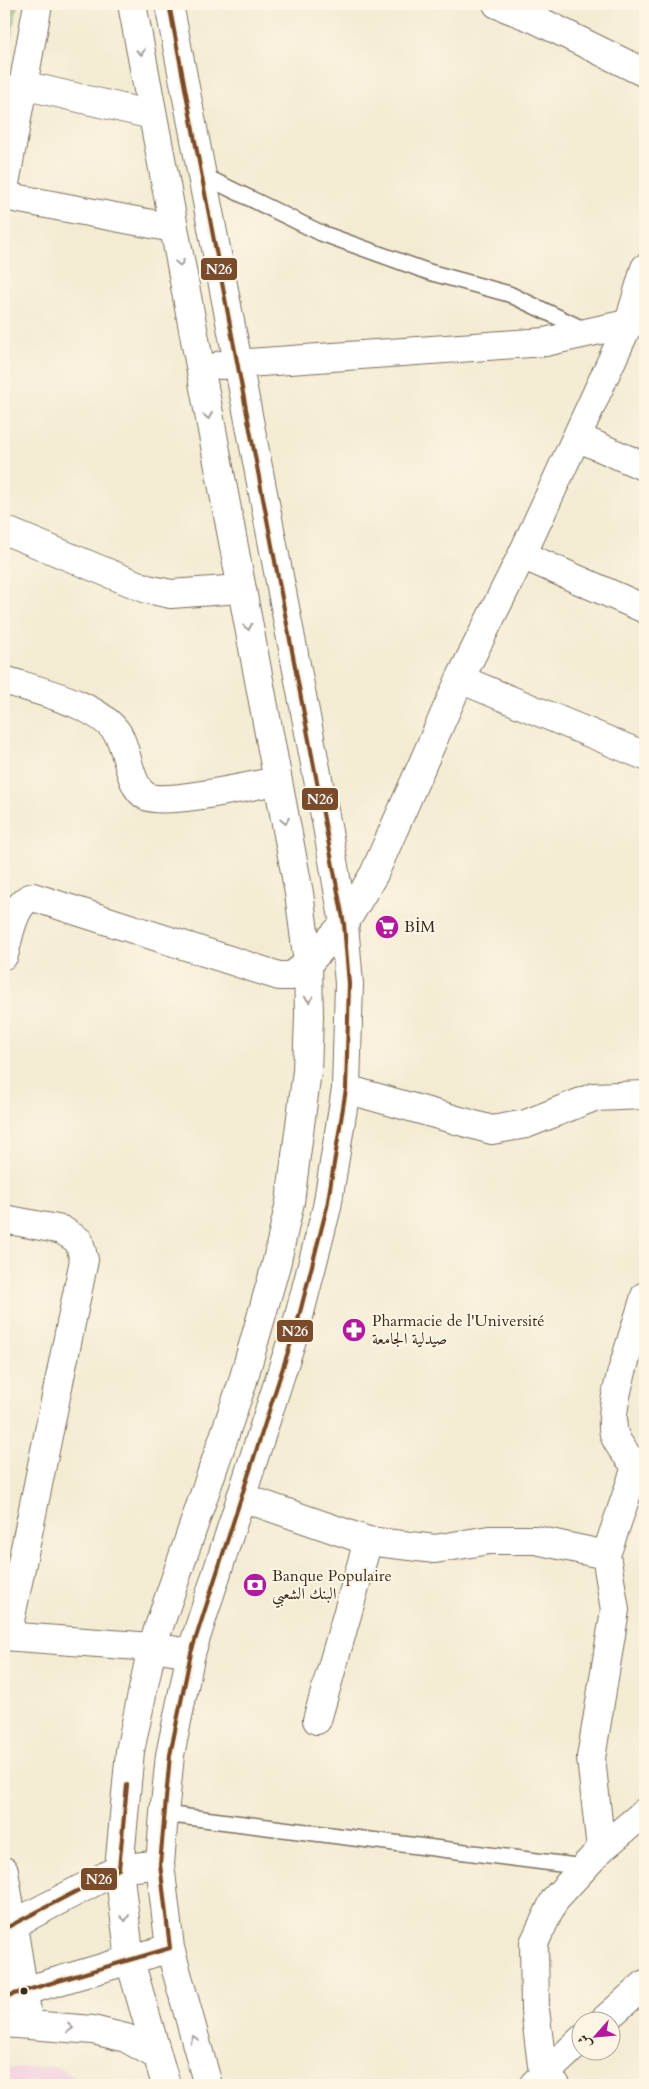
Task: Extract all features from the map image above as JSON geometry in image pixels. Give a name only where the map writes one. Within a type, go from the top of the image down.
[{"type":"street","points":[[4,189],[38,4]]},
{"type":"street","points":[[132,4],[240,589],[299,893],[308,963],[306,1071],[290,1202],[276,1265],[242,1384],[152,1647],[130,1751],[119,1870],[130,1961],[166,2085]]},
{"type":"street","points":[[169,4],[327,826],[344,924],[349,984],[346,1090],[327,1207],[314,1264],[298,1324],[190,1653],[170,1755],[160,1864],[170,1948],[208,2085]]},
{"type":"street","points":[[497,4],[535,19],[645,73]]},
{"type":"street","points":[[24,85],[152,115]]},
{"type":"street","points":[[4,196],[173,228]]},
{"type":"street","points":[[4,955],[19,907],[27,899],[33,897],[279,976],[292,976],[308,963],[344,924],[374,874],[460,679],[522,555],[577,437],[637,321],[645,268]]},
{"type":"street","points":[[199,368],[238,362],[545,342],[637,321]]},
{"type":"street","points":[[577,437],[645,467]]},
{"type":"street","points":[[4,530],[147,589],[171,594],[240,589]]},
{"type":"street","points":[[522,555],[645,609]]},
{"type":"street","points":[[460,679],[645,756]]},
{"type":"street","points":[[4,680],[92,710],[108,720],[119,736],[139,789],[146,796],[157,799],[206,794],[277,781]]},
{"type":"street","points":[[346,1090],[492,1130],[526,1124],[594,1097],[645,1095]]},
{"type":"street","points":[[4,1219],[62,1230],[79,1241],[84,1260],[6,1636],[152,1647],[190,1653]]},
{"type":"street","points":[[593,1858],[591,1758],[615,1610],[606,1555],[641,1470],[614,1435],[614,1417],[623,1374],[645,1296]]},
{"type":"street","points":[[241,1497],[368,1541],[435,1549],[489,1540],[536,1540],[606,1555]]},
{"type":"street","points":[[317,1720],[368,1541]]},
{"type":"street","points":[[544,2081],[536,2010],[534,1943],[555,1899],[593,1858],[645,1812]]},
{"type":"street","points":[[8,1926],[119,1870],[160,1864]]},
{"type":"street","points":[[4,1874],[16,2024],[93,2030],[126,2038],[156,2055]]},
{"type":"street","points":[[14,1995],[170,1948]]},
{"type":"street","points":[[613,2012],[645,1984]]},
{"type":"street","points":[[544,2081],[572,2051]]},
{"type":"lane","points":[[202,174],[320,234],[429,272],[509,294],[591,333]]},
{"type":"lane","points":[[164,1814],[593,1858]]},
{"type":"shaded area","points":[[57,2067],[89,2085],[4,2085],[4,2068]]},
{"type":"green space","points":[[4,4],[17,4],[4,73]]},
{"type":"transit line","name":"N26","points":[[4,1997],[170,1948],[160,1864],[170,1755],[191,1653],[297,1324],[327,1207],[346,1089],[349,984],[344,924],[169,4]]},
{"type":"transit line","name":"N26","points":[[4,1929],[119,1869],[127,1785]]},
{"type":"place","name":"BİM","points":[[387,927]]},
{"type":"place","name":"Pharmacie de l'Université صيدلية الجامعة","points":[[354,1330]]},
{"type":"place","name":"Banque Populaire البنك الشعبي","points":[[255,1585]]}]
